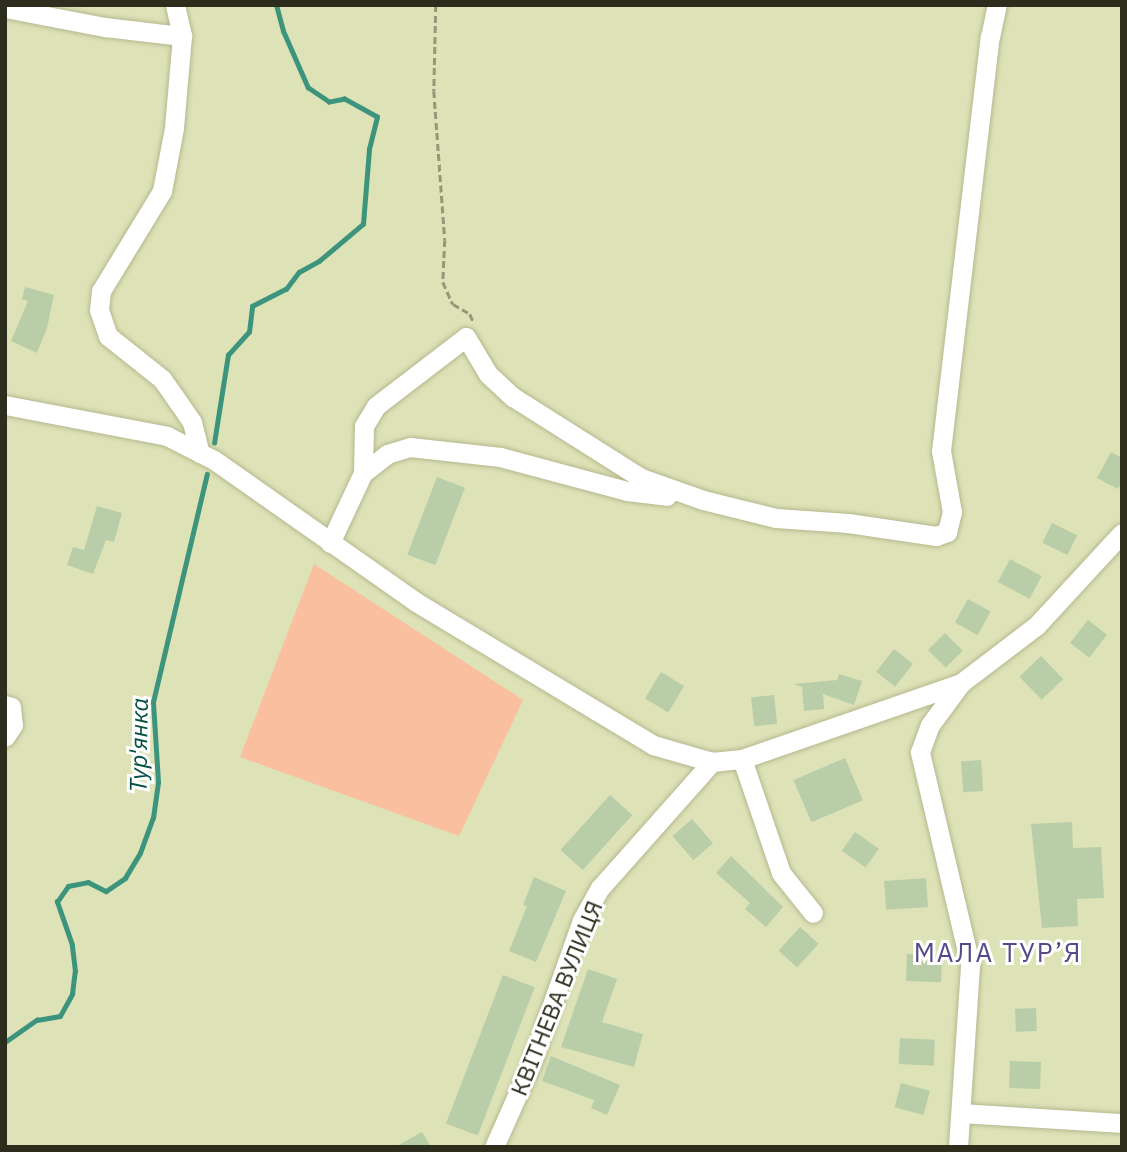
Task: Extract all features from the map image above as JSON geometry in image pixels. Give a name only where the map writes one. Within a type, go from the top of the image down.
[{"type":"street","points":[[175,5],[182,36],[174,128],[162,191],[101,292],[99,310],[107,336],[162,380],[179,403],[192,422],[200,453]]},
{"type":"street","points":[[330,543],[363,473],[375,461],[400,450],[440,450],[500,457],[627,491],[703,500],[776,517],[848,523],[936,536],[947,532],[952,512],[941,451],[990,37],[997,5]]},
{"type":"street","points":[[5,8],[105,27],[182,36]]},
{"type":"street","points":[[363,473],[364,426],[376,406],[466,337],[488,373],[513,397],[641,478],[703,500]]},
{"type":"street","points":[[5,405],[167,436],[200,453],[416,602],[653,745],[712,762],[742,759],[961,683]]},
{"type":"street","points":[[958,1147],[970,964],[919,752],[930,725],[961,683],[1037,625],[1122,533]]},
{"type":"street","points":[[5,737],[13,725],[8,706]]},
{"type":"street","points":[[742,759],[781,873],[813,913]]},
{"type":"street","name":"КВІТНЕВА ВУЛИЦЯ","points":[[494,1147],[531,1064],[582,920],[600,888],[712,762]]},
{"type":"street","points":[[962,1113],[1122,1123]]},
{"type":"path","points":[[436,5],[434,91],[444,240],[443,282],[453,304],[470,314],[474,325],[466,337]]},
{"type":"shaded area","points":[[314,564],[523,700],[459,836],[240,757]]},
{"type":"building","points":[[25,287],[54,295],[47,328],[37,353],[11,341],[28,301],[22,299]]},
{"type":"building","points":[[1111,452],[1122,458],[1122,482],[1118,489],[1097,478]]},
{"type":"building","points":[[437,477],[465,488],[435,565],[407,554]]},
{"type":"building","points":[[97,506],[122,513],[114,542],[106,540],[93,574],[67,565],[73,547],[84,550]]},
{"type":"building","points":[[1052,523],[1077,535],[1068,555],[1042,543]]},
{"type":"building","points":[[1010,559],[1042,576],[1030,599],[998,582]]},
{"type":"building","points":[[968,599],[991,612],[978,635],[955,623]]},
{"type":"building","points":[[1088,620],[1107,635],[1089,658],[1070,643]]},
{"type":"building","points":[[945,633],[963,651],[946,668],[928,650]]},
{"type":"building","points":[[894,649],[913,664],[895,687],[876,672]]},
{"type":"building","points":[[1041,656],[1063,679],[1042,700],[1019,677]]},
{"type":"building","points":[[661,672],[684,686],[668,712],[645,699]]},
{"type":"building","points":[[839,674],[862,681],[854,705],[823,694],[824,709],[804,711],[802,687],[794,684],[837,680]]},
{"type":"building","points":[[774,695],[777,724],[754,726],[751,697]]},
{"type":"building","points":[[845,758],[863,800],[811,822],[793,780]]},
{"type":"building","points":[[981,760],[983,791],[963,792],[961,761]]},
{"type":"building","points":[[610,795],[632,815],[583,870],[560,850]]},
{"type":"building","points":[[692,819],[713,843],[693,860],[672,836]]},
{"type":"building","points":[[1072,822],[1073,848],[1101,847],[1104,898],[1077,899],[1078,926],[1042,928],[1031,824]]},
{"type":"building","points":[[855,832],[879,849],[866,867],[842,851]]},
{"type":"building","points":[[731,856],[783,907],[766,927],[745,909],[750,903],[716,873]]},
{"type":"building","points":[[534,877],[566,891],[536,962],[509,951],[527,906],[523,905]]},
{"type":"building","points":[[926,878],[928,907],[886,910],[884,881]]},
{"type":"building","points":[[800,927],[819,944],[797,968],[779,951]]},
{"type":"building","points":[[907,954],[942,955],[941,982],[906,981]]},
{"type":"building","points":[[588,969],[617,979],[602,1022],[643,1034],[634,1067],[561,1047]]},
{"type":"building","points":[[503,975],[535,987],[478,1136],[446,1123]]},
{"type":"building","points":[[1036,1008],[1037,1031],[1016,1032],[1015,1009]]},
{"type":"building","points":[[900,1038],[935,1040],[934,1066],[899,1064]]},
{"type":"building","points":[[551,1056],[620,1085],[607,1115],[591,1108],[594,1100],[542,1081]]},
{"type":"building","points":[[1010,1061],[1041,1062],[1040,1089],[1009,1088]]},
{"type":"building","points":[[901,1083],[930,1091],[924,1115],[895,1107]]},
{"type":"building","points":[[422,1132],[431,1147],[395,1147]]},
{"type":"waterway","name":"Тур'янка","points":[[214,443],[228,355],[249,332],[252,306],[286,289],[299,272],[319,261],[363,224],[369,149],[377,117],[345,99],[329,102],[308,88],[283,31],[276,5]]},
{"type":"waterway","name":"Тур'янка","points":[[5,1042],[37,1020],[60,1016],[72,994],[75,971],[72,945],[57,902],[68,886],[88,882],[106,891],[125,878],[140,853],[153,818],[158,782],[153,702],[207,474]]},
{"type":"district","name":"МАЛА ТУР’Я","points":[[998,953]]}]
